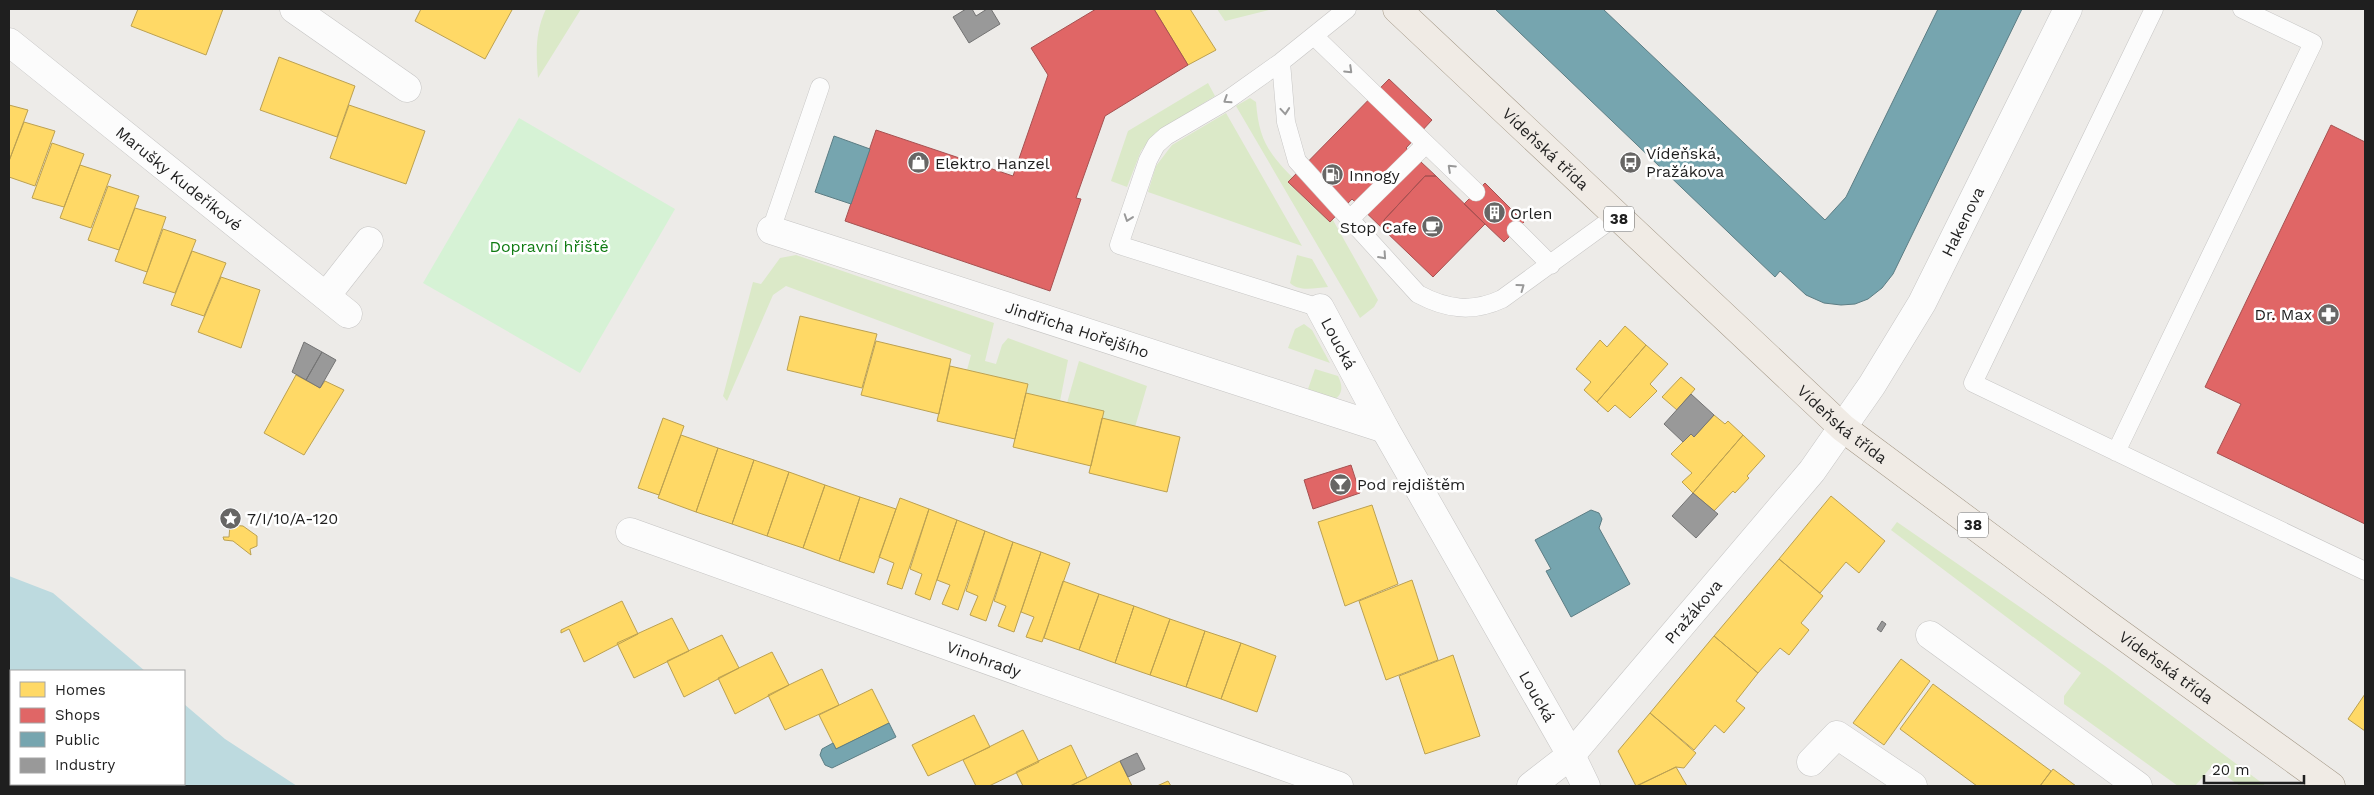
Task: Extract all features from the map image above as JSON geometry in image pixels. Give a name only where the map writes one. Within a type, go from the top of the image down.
[{"type":"main road","name":"Vídeňská třída","points":[[1407,12],[1616,216],[1843,428],[2104,622],[2331,786]]},
{"type":"street","points":[[294,9],[407,88]]},
{"type":"street","name":"Hakenova","points":[[1843,428],[1922,303],[2068,9]]},
{"type":"street","name":"Marušky Kudeříkové","points":[[9,42],[348,314]]},
{"type":"street","name":"Jindřicha Hořejšího","points":[[771,230],[1385,430]]},
{"type":"street","points":[[326,296],[370,241]]},
{"type":"street","name":"Loucká","points":[[1320,308],[1385,430],[1571,755],[1586,786]]},
{"type":"street","name":"Pražákova","points":[[1531,786],[1571,755],[1812,471],[1843,428]]},
{"type":"street","name":"Vinohrady","points":[[630,532],[1339,786]]},
{"type":"street","points":[[1930,636],[2138,786]]},
{"type":"street","points":[[1811,762],[1837,735],[1912,786]]},
{"type":"lane","name":"Loucká","points":[[1320,308],[1119,245],[1148,160],[1156,145],[1166,136],[1226,101],[1281,62],[1347,9]]},
{"type":"lane","points":[[2154,9],[1973,383],[2365,571]]},
{"type":"lane","points":[[2116,452],[2313,43],[2242,9]]},
{"type":"lane","points":[[1314,36],[1476,192]]},
{"type":"lane","points":[[1281,62],[1286,122],[1297,161],[1418,294],[1437,304],[1452,307],[1490,304],[1516,291],[1616,216]]},
{"type":"lane","points":[[771,230],[820,87]]},
{"type":"lane","points":[[1350,219],[1426,144]]},
{"type":"lane","points":[[1516,230],[1550,265]]},
{"type":"green space","points":[[546,9],[581,9],[538,78],[537,43],[542,18]]},
{"type":"green space","points":[[1217,9],[1273,9],[1225,21]]},
{"type":"green space","points":[[1208,83],[1215,96],[1155,133],[1141,151],[1127,187],[1111,181],[1128,131]]},
{"type":"green space","points":[[1250,98],[1256,102],[1260,127],[1267,146],[1279,163],[1296,181],[1292,186],[1316,209],[1322,205],[1329,213],[1378,300],[1374,307],[1360,318],[1236,106]]},
{"type":"green space","points":[[1226,113],[1302,246],[1148,192],[1156,166],[1172,145]]},
{"type":"green space","name":"Dopravní hřiště","points":[[519,118],[675,209],[580,373],[423,283]]},
{"type":"green space","points":[[796,255],[994,323],[985,361],[996,364],[1002,345],[1008,338],[1068,360],[1060,401],[1026,393],[1027,384],[967,370],[971,355],[786,286],[773,295],[727,401],[723,396],[753,282],[761,284],[780,258]]},
{"type":"green space","points":[[1297,255],[1312,259],[1328,287],[1298,288],[1290,283]]},
{"type":"green space","points":[[1304,324],[1312,330],[1330,363],[1288,348],[1295,329]]},
{"type":"green space","points":[[1079,361],[1147,386],[1135,427],[1102,419],[1067,403]]},
{"type":"green space","points":[[1315,369],[1338,376],[1341,390],[1334,400],[1310,396],[1308,389]]},
{"type":"green space","points":[[1897,522],[2105,666],[2266,786],[2240,786],[2212,766],[2195,786],[2178,786],[2064,704],[2064,696],[2081,673],[1891,530]]},
{"type":"water","points":[[9,576],[53,593],[144,670],[10,670],[10,785],[185,785],[185,705],[225,739],[297,786],[9,786]]},
{"type":"building: Homes","points":[[138,9],[223,9],[206,55],[131,26]]},
{"type":"building: Homes","points":[[421,9],[512,10],[485,59],[415,21]]},
{"type":"building: Homes","points":[[1154,9],[1190,9],[1216,50],[1188,65]]},
{"type":"building: Homes","points":[[279,57],[355,86],[337,137],[260,110]]},
{"type":"building: Homes","points":[[9,105],[28,110],[9,161]]},
{"type":"building: Homes","points":[[349,105],[425,131],[406,184],[330,158]]},
{"type":"building: Homes","points":[[24,122],[55,131],[35,186],[9,177],[9,161]]},
{"type":"building: Homes","points":[[52,143],[84,154],[64,207],[32,198]]},
{"type":"building: Homes","points":[[80,165],[111,175],[91,228],[60,218]]},
{"type":"building: Homes","points":[[108,186],[139,196],[119,250],[88,240]]},
{"type":"building: Homes","points":[[135,208],[166,217],[147,272],[115,261]]},
{"type":"building: Homes","points":[[163,229],[196,240],[175,293],[143,283]]},
{"type":"building: Homes","points":[[192,251],[226,263],[204,316],[171,305]]},
{"type":"building: Homes","points":[[221,277],[260,290],[241,348],[198,332]]},
{"type":"building: Homes","points":[[800,316],[877,334],[862,388],[787,370]]},
{"type":"building: Homes","points":[[1625,326],[1646,345],[1597,402],[1584,390],[1591,382],[1576,369],[1600,340],[1607,347]]},
{"type":"building: Homes","points":[[876,341],[951,359],[939,414],[861,395]]},
{"type":"building: Homes","points":[[1646,345],[1668,364],[1650,384],[1657,391],[1630,418],[1615,405],[1608,412],[1597,402]]},
{"type":"building: Homes","points":[[950,366],[1028,384],[1015,439],[937,421]]},
{"type":"building: Homes","points":[[296,375],[320,388],[325,381],[344,390],[304,455],[264,433]]},
{"type":"building: Homes","points":[[1681,377],[1695,389],[1677,410],[1662,397]]},
{"type":"building: Homes","points":[[1026,393],[1104,411],[1091,466],[1013,447]]},
{"type":"building: Homes","points":[[1714,415],[1725,424],[1728,421],[1743,435],[1693,493],[1682,482],[1692,473],[1671,454],[1691,434],[1694,437]]},
{"type":"building: Homes","points":[[663,418],[684,426],[659,495],[638,488]]},
{"type":"building: Homes","points":[[1102,418],[1180,437],[1167,492],[1089,473]]},
{"type":"building: Homes","points":[[681,435],[718,448],[696,512],[658,498]]},
{"type":"building: Homes","points":[[1743,435],[1765,456],[1747,476],[1749,478],[1735,493],[1733,491],[1714,511],[1693,493]]},
{"type":"building: Homes","points":[[718,448],[754,460],[732,524],[696,512]]},
{"type":"building: Homes","points":[[754,460],[789,472],[767,536],[732,524]]},
{"type":"building: Homes","points":[[789,472],[825,485],[803,548],[767,536]]},
{"type":"building: Homes","points":[[825,485],[860,497],[839,561],[803,548]]},
{"type":"building: Homes","points":[[1831,496],[1885,541],[1859,573],[1846,562],[1820,593],[1779,559]]},
{"type":"building: Homes","points":[[860,497],[896,509],[874,573],[839,561]]},
{"type":"building: Homes","points":[[900,498],[929,509],[902,589],[887,584],[894,563],[879,557]]},
{"type":"building: Homes","points":[[1372,505],[1398,584],[1345,606],[1318,522]]},
{"type":"building: Homes","points":[[929,509],[957,520],[930,600],[915,594],[922,574],[910,569]]},
{"type":"building: Homes","points":[[957,520],[985,531],[958,610],[942,604],[950,585],[937,580]]},
{"type":"building: Homes","points":[[230,525],[243,526],[257,536],[257,546],[250,549],[251,555],[233,541],[224,540],[223,537],[229,537]]},
{"type":"building: Homes","points":[[985,531],[1013,542],[986,621],[970,615],[978,596],[966,591]]},
{"type":"building: Homes","points":[[1013,542],[1041,552],[1014,632],[998,626],[1006,606],[994,601]]},
{"type":"building: Homes","points":[[1041,552],[1070,563],[1042,642],[1026,637],[1034,617],[1021,612]]},
{"type":"building: Homes","points":[[1779,559],[1823,596],[1801,623],[1809,630],[1789,655],[1780,648],[1758,673],[1714,636]]},
{"type":"building: Homes","points":[[1412,580],[1438,660],[1386,680],[1359,601]]},
{"type":"building: Homes","points":[[1063,581],[1099,594],[1079,650],[1044,638]]},
{"type":"building: Homes","points":[[1099,594],[1134,606],[1115,663],[1079,650]]},
{"type":"building: Homes","points":[[622,601],[638,634],[584,662],[569,629],[561,633],[561,630]]},
{"type":"building: Homes","points":[[1134,606],[1170,619],[1150,675],[1115,663]]},
{"type":"building: Homes","points":[[672,618],[689,651],[634,678],[617,643]]},
{"type":"building: Homes","points":[[1170,619],[1205,631],[1186,687],[1150,675]]},
{"type":"building: Homes","points":[[1205,631],[1241,643],[1221,699],[1186,687]]},
{"type":"building: Homes","points":[[722,635],[739,668],[684,697],[667,661]]},
{"type":"building: Homes","points":[[1714,636],[1758,673],[1736,701],[1745,708],[1724,733],[1715,725],[1694,750],[1650,713]]},
{"type":"building: Homes","points":[[1241,643],[1276,656],[1257,712],[1221,699]]},
{"type":"building: Homes","points":[[772,652],[789,685],[735,714],[718,678]]},
{"type":"building: Homes","points":[[1453,655],[1480,736],[1425,754],[1399,676]]},
{"type":"building: Homes","points":[[1901,659],[1930,681],[1884,745],[1853,723]]},
{"type":"building: Homes","points":[[822,669],[839,705],[785,730],[768,695]]},
{"type":"building: Homes","points":[[1933,684],[2051,771],[2040,786],[1977,786],[1900,729]]},
{"type":"building: Homes","points":[[872,689],[889,723],[836,749],[819,715]]},
{"type":"building: Homes","points":[[2365,694],[2365,731],[2348,719]]},
{"type":"building: Homes","points":[[1650,713],[1696,753],[1684,768],[1676,767],[1636,786],[1618,751]]},
{"type":"building: Homes","points":[[974,715],[990,747],[928,776],[912,745]]},
{"type":"building: Homes","points":[[1023,730],[1039,762],[989,786],[976,786],[963,760]]},
{"type":"building: Homes","points":[[1071,745],[1087,778],[1070,786],[1023,786],[1016,772]]},
{"type":"building: Homes","points":[[1120,761],[1132,786],[1070,786],[1087,778]]},
{"type":"building: Homes","points":[[1676,767],[1687,786],[1637,786]]},
{"type":"building: Homes","points":[[2053,769],[2076,786],[2040,786]]},
{"type":"building: Homes","points":[[1168,781],[1171,786],[1157,786]]},
{"type":"building: Shops","name":"Elektro Hanzel","points":[[1096,9],[1154,9],[1188,65],[1105,116],[1076,198],[1081,199],[1050,291],[845,221],[876,130],[1013,176],[1048,75],[1031,48]]},
{"type":"building: Shops","points":[[1389,79],[1432,120],[1406,148],[1436,176],[1425,176],[1384,220],[1384,230],[1352,199],[1330,222],[1288,182]]},
{"type":"building: Shops","points":[[2331,125],[2365,142],[2365,524],[2217,453],[2241,404],[2205,387]]},
{"type":"building: Shops","name":"Stop Cafe","points":[[1425,176],[1436,176],[1485,224],[1433,277],[1384,230],[1384,220]]},
{"type":"building: Shops","name":"Orlen","points":[[1485,183],[1524,222],[1504,242],[1464,204]]},
{"type":"building: Shops","points":[[1351,465],[1360,493],[1313,509],[1304,480]]},
{"type":"building: Public","points":[[1495,9],[1603,9],[1825,220],[1846,197],[1938,9],[2022,9],[1893,274],[1882,288],[1868,299],[1855,304],[1841,305],[1824,303],[1806,295],[1780,271],[1775,277]]},
{"type":"building: Public","points":[[834,136],[870,149],[851,204],[815,192]]},
{"type":"building: Public","points":[[1591,510],[1599,513],[1602,519],[1599,528],[1630,584],[1571,617],[1546,571],[1551,569],[1535,540]]},
{"type":"building: Public","points":[[889,723],[896,737],[832,768],[825,765],[820,755],[822,749],[833,743],[836,749]]},
{"type":"building: Industry","points":[[966,9],[972,9],[976,16],[987,9],[991,9],[1000,24],[969,43],[953,17]]},
{"type":"building: Industry","points":[[304,342],[322,352],[306,380],[292,372]]},
{"type":"building: Industry","points":[[322,352],[336,360],[320,388],[306,380]]},
{"type":"building: Industry","points":[[1691,394],[1714,415],[1694,437],[1691,434],[1683,442],[1664,424]]},
{"type":"building: Industry","points":[[1693,493],[1718,514],[1696,538],[1672,516]]},
{"type":"building: Industry","points":[[1882,621],[1886,624],[1881,632],[1877,629]]},
{"type":"building: Industry","points":[[1137,753],[1145,769],[1128,777],[1120,761]]},
{"type":"place","name":"Vídeňská, Pražákova","points":[[1630,162]]},
{"type":"place","name":"Elektro Hanzel","points":[[919,163]]},
{"type":"place","name":"Innogy","points":[[1333,175]]},
{"type":"place","name":"Orlen","points":[[1494,213]]},
{"type":"place","name":"Stop Cafe","points":[[1433,227]]},
{"type":"place","name":"Dr. Max","points":[[2328,314]]},
{"type":"place","name":"Pod rejdištěm","points":[[1341,484]]},
{"type":"place","name":"7/I/10/A-120","points":[[231,518]]}]
